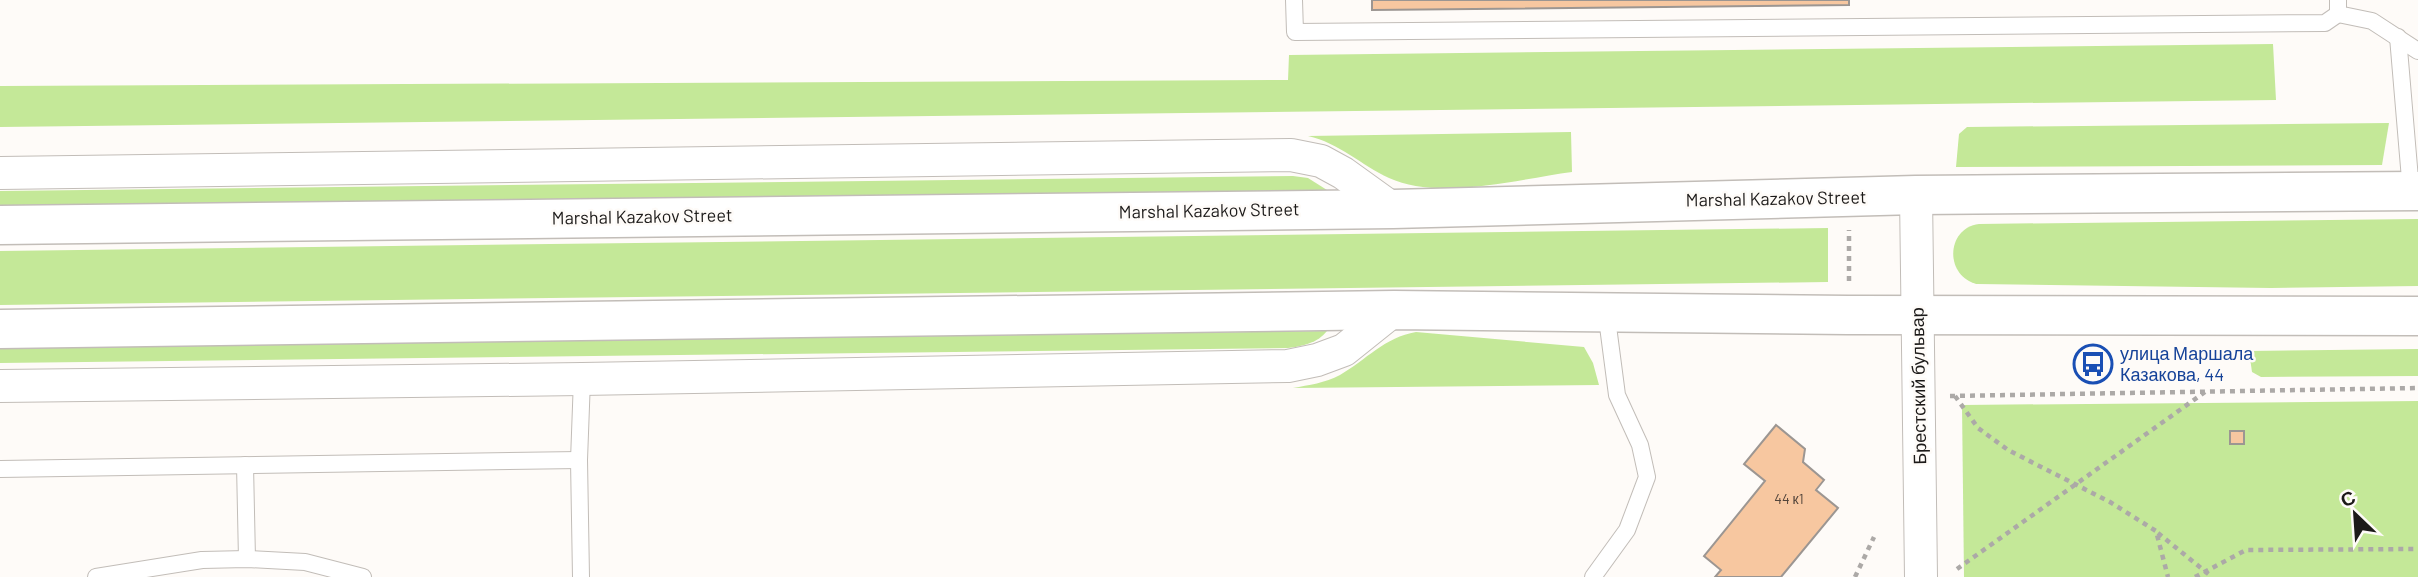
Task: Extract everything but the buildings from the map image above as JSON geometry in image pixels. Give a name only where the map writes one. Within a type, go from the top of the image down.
[{"type":"main road","name":"Marshal Kazakov Street","points":[[0,225],[1393,209],[1916,195],[2415,191]]},
{"type":"main road","points":[[0,329],[1394,310],[2418,316]]},
{"type":"street","points":[[0,173],[1291,155],[1321,162],[1343,173],[1393,209]]},
{"type":"street","name":"Брестский бульвар","points":[[1916,195],[1921,577]]},
{"type":"street","points":[[0,386],[1288,366],[1317,360],[1344,350],[1394,310]]},
{"type":"lane","points":[[1294,0],[1295,32],[2325,23],[2338,7],[2372,21],[2418,51]]},
{"type":"lane","points":[[2399,37],[2415,191]]},
{"type":"lane","points":[[1593,577],[1627,530],[1647,477],[1640,445],[1616,395],[1606,311]]},
{"type":"lane","points":[[581,577],[579,460],[582,379]]},
{"type":"lane","points":[[0,469],[579,460]]},
{"type":"lane","points":[[245,466],[247,559]]},
{"type":"lane","points":[[96,577],[202,560],[247,559],[305,562],[363,577]]},
{"type":"path","points":[[1849,228],[1849,282]]},
{"type":"path","points":[[2212,577],[2157,531],[2076,484],[2027,461],[1978,428],[1951,396],[2418,388]]},
{"type":"path","points":[[1957,569],[2205,391]]},
{"type":"path","points":[[2157,531],[2168,577]]},
{"type":"path","points":[[1855,577],[1874,537]]},
{"type":"path","points":[[2195,577],[2246,550],[2418,549]]},
{"type":"green space","points":[[2273,44],[2276,100],[0,127],[0,86],[1288,80],[1289,55]]},
{"type":"green space","points":[[2389,123],[2382,165],[1956,167],[1959,134],[1967,127]]},
{"type":"green space","points":[[1571,132],[1572,172],[1455,188],[1409,185],[1389,178],[1340,149],[1308,136]]},
{"type":"green space","points":[[1293,176],[1308,178],[1327,190],[0,206],[0,191]]},
{"type":"green space","points":[[2418,219],[2418,286],[2271,288],[1977,284],[1959,272],[1954,263],[1953,252],[1960,234],[1968,227],[1979,224]]},
{"type":"green space","points":[[1828,228],[1828,282],[0,305],[0,251]]},
{"type":"green space","points":[[1327,331],[1314,341],[1288,348],[0,363],[0,348]]},
{"type":"green space","points":[[1416,332],[1584,347],[1593,363],[1599,385],[1293,388],[1334,378],[1385,344]]},
{"type":"green space","points":[[2418,349],[2418,376],[2261,377],[2252,372],[2249,351]]},
{"type":"green space","points":[[2418,401],[2418,577],[1964,577],[1962,405]]},
{"type":"place","name":"улица Маршала Казакова, 44","points":[[2093,364]]}]
